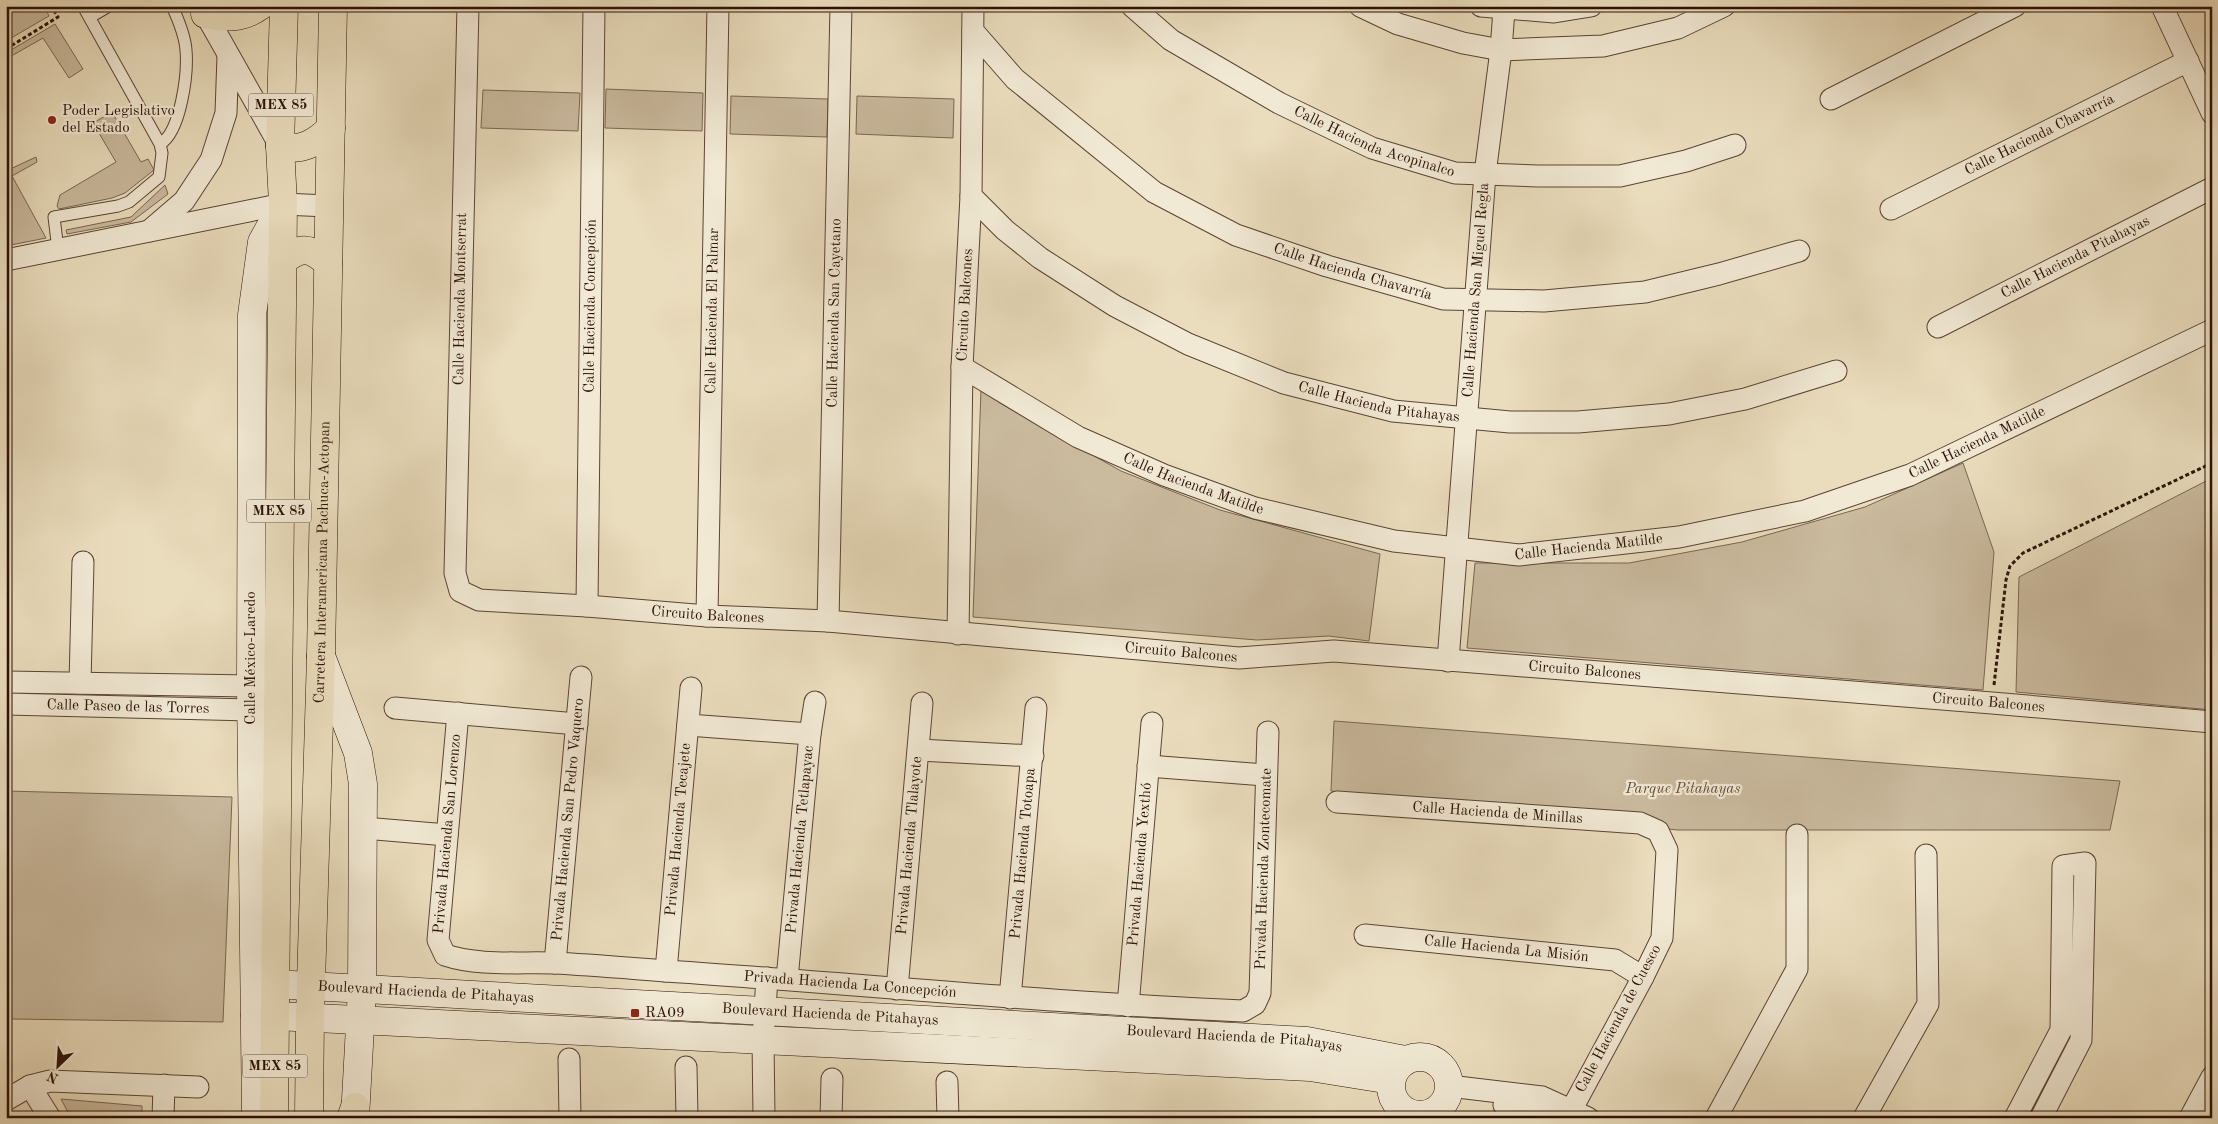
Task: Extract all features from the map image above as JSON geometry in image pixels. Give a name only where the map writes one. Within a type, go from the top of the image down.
[{"type":"main road","points":[[203,10],[228,18],[242,16],[260,6]]},
{"type":"main road","name":"MEX 85","points":[[274,1118],[265,1081],[265,984],[274,921],[282,262],[280,146],[284,6]]},
{"type":"main road","name":"Carretera Interamericana Pachuca-Actopan","points":[[309,1118],[310,1016],[321,656],[333,6]]},
{"type":"main road","points":[[280,146],[292,149],[307,145],[323,136],[331,128]]},
{"type":"main road","points":[[282,262],[296,251],[306,250],[316,253],[328,263]]},
{"type":"main road","points":[[274,921],[287,932],[296,934],[304,934],[313,927]]},
{"type":"main road","points":[[265,1081],[292,1072],[302,1077],[310,1085]]},
{"type":"street","name":"Calle Hacienda Montserrat","points":[[460,591],[454,573],[468,6]]},
{"type":"street","name":"Calle Hacienda Concepción","points":[[587,606],[594,6]]},
{"type":"street","name":"Calle Hacienda El Palmar","points":[[707,616],[718,6]]},
{"type":"street","name":"Calle Hacienda San Cayetano","points":[[828,621],[840,6]]},
{"type":"street","name":"Circuito Balcones","points":[[958,634],[962,367],[971,196],[974,6]]},
{"type":"street","name":"Calle Hacienda Acopinalco","points":[[1132,6],[1171,40],[1278,103],[1372,148],[1454,173],[1620,176],[1686,161],[1735,145]]},
{"type":"street","points":[[1360,6],[1398,24],[1464,43],[1501,50],[1603,46],[1678,28],[1724,6]]},
{"type":"street","points":[[1481,6],[1504,10],[1554,12],[1591,6]]},
{"type":"street","points":[[1831,99],[2015,6]]},
{"type":"street","points":[[2162,6],[2212,113]]},
{"type":"street","points":[[203,10],[280,146]]},
{"type":"street","name":"Calle Hacienda San Miguel Regla","points":[[1448,661],[1485,174],[1501,50],[1504,10]]},
{"type":"street","name":"Calle Hacienda Chavarría","points":[[973,31],[1015,79],[1154,192],[1236,235],[1327,266],[1444,299],[1544,301],[1645,292],[1719,274],[1798,250]]},
{"type":"street","points":[[147,233],[184,200],[211,160],[226,114],[228,56]]},
{"type":"street","name":"Calle Hacienda Chavarría","points":[[1891,209],[2188,61]]},
{"type":"street","name":"Calle Hacienda Pitahayas","points":[[1938,327],[2212,188]]},
{"type":"street","name":"Calle Hacienda Pitahayas","points":[[971,196],[1005,230],[1040,258],[1115,306],[1188,344],[1284,383],[1393,411],[1510,422],[1578,422],[1669,414],[1745,399],[1836,371]]},
{"type":"street","points":[[6,260],[147,233],[282,204],[328,206]]},
{"type":"street","name":"Calle México-Laredo","points":[[265,984],[251,698],[252,315],[262,242],[282,204]]},
{"type":"street","name":"Calle Hacienda Matilde","points":[[962,367],[1078,437],[1164,475],[1255,508],[1394,541],[1519,555],[1679,537],[1805,511],[1910,475],[2212,330]]},
{"type":"street","points":[[80,683],[83,562]]},
{"type":"street","name":"Circuito Balcones","points":[[460,591],[479,600],[587,606],[707,616],[828,621],[1238,658],[1334,651],[1992,702],[2212,722]]},
{"type":"street","points":[[321,656],[358,753],[364,784],[362,990],[354,1114]]},
{"type":"street","name":"Privada Hacienda San Pedro Vaquero","points":[[554,963],[581,677]]},
{"type":"street","name":"Calle Paseo de las Torres","points":[[6,682],[182,684],[251,698]]},
{"type":"street","points":[[181,708],[182,684]]},
{"type":"street","name":"Privada Hacienda Tecajete","points":[[666,971],[691,688]]},
{"type":"street","name":"Calle Paseo de las Torres","points":[[6,704],[181,708],[251,698]]},
{"type":"street","name":"Privada Hacienda Tetlapayac","points":[[764,1118],[763,1039],[765,1012],[777,978],[815,702]]},
{"type":"street","name":"Privada Hacienda Tlalayote","points":[[897,989],[922,703]]},
{"type":"street","points":[[395,708],[576,724]]},
{"type":"street","name":"Privada Hacienda Totoapa","points":[[1010,998],[1036,708]]},
{"type":"street","name":"Privada Hacienda San Lorenzo","points":[[445,955],[438,940],[458,713]]},
{"type":"street","name":"Privada Hacienda Yexthó","points":[[1128,1006],[1152,723]]},
{"type":"street","points":[[688,725],[810,734]]},
{"type":"street","name":"Privada Hacienda Zontecomate","points":[[1255,1004],[1260,993],[1268,732]]},
{"type":"street","points":[[919,750],[1033,756]]},
{"type":"street","points":[[1148,766],[1266,775]]},
{"type":"street","name":"Calle Hacienda de Minillas","points":[[1337,802],[1640,823],[1658,830]]},
{"type":"street","points":[[364,828],[447,835]]},
{"type":"street","name":"Calle Hacienda de Cuesco","points":[[1576,1115],[1662,938],[1667,850],[1658,830]]},
{"type":"street","points":[[1716,1118],[1797,969],[1797,835]]},
{"type":"street","points":[[1864,1118],[1928,1004],[1926,855]]},
{"type":"street","points":[[2015,1118],[2061,1030],[2063,866],[2085,863],[2081,1040],[2041,1118]]},
{"type":"street","name":"Calle Hacienda La Misión","points":[[1365,936],[1615,960],[1643,977]]},
{"type":"street","name":"Privada Hacienda La Concepción","points":[[445,955],[461,960],[554,963],[777,978],[1128,1006],[1243,1011],[1255,1004]]},
{"type":"street","name":"Boulevard Hacienda de Pitahayas","points":[[265,984],[1307,1041],[1398,1070]]},
{"type":"street","name":"Boulevard Hacienda de Pitahayas","points":[[265,1014],[1398,1070]]},
{"type":"street","points":[[1422,1057],[1431,1059],[1444,1070],[1448,1091],[1436,1110],[1417,1115],[1400,1107],[1394,1099],[1398,1070],[1422,1057]]},
{"type":"street","points":[[569,1059],[570,1118]]},
{"type":"street","points":[[686,1067],[687,1118]]},
{"type":"street","points":[[2190,1118],[2212,1077]]},
{"type":"street","points":[[832,1079],[832,1118]]},
{"type":"street","points":[[6,1100],[30,1086],[50,1081],[198,1087]]},
{"type":"street","points":[[256,1118],[265,1081]]},
{"type":"street","points":[[947,1082],[948,1118]]},
{"type":"street","points":[[2032,1084],[2053,1095]]},
{"type":"street","points":[[163,1118],[164,1085]]},
{"type":"street","points":[[30,1086],[50,1118]]},
{"type":"street","points":[[1448,1091],[1542,1097],[1576,1115]]},
{"type":"street","points":[[1448,1091],[1531,1110],[1548,1118]]},
{"type":"lane","points":[[58,250],[54,217],[118,206],[129,202],[159,177],[162,153],[160,144],[83,6]]},
{"type":"lane","points":[[90,17],[109,6]]},
{"type":"lane","points":[[160,144],[167,140],[178,111],[185,83],[186,49],[178,19],[172,6]]},
{"type":"path","points":[[6,49],[58,17],[52,6]]},
{"type":"path","points":[[1992,702],[2006,580],[2010,566],[2023,553],[2212,463]]},
{"type":"green space","points":[[6,6],[44,6],[49,16],[6,41]]},
{"type":"green space","points":[[55,24],[83,69],[69,78],[43,38],[6,59],[6,53]]},
{"type":"green space","points":[[606,89],[703,93],[702,131],[605,128]]},
{"type":"green space","points":[[483,90],[580,93],[578,131],[481,128]]},
{"type":"green space","points":[[731,96],[828,99],[827,137],[730,134]]},
{"type":"green space","points":[[857,96],[954,99],[953,138],[856,134]]},
{"type":"green space","points":[[112,112],[141,162],[148,159],[154,170],[125,193],[112,198],[59,209],[57,206],[60,195],[116,162],[93,123]]},
{"type":"green space","points":[[36,157],[37,162],[12,176],[46,238],[6,246],[6,209],[10,202],[6,200],[6,171]]},
{"type":"green space","points":[[165,185],[168,194],[131,222],[67,234],[66,230],[131,217]]},
{"type":"green space","points":[[981,389],[1000,403],[1121,471],[1220,510],[1380,554],[1369,641],[1329,636],[1257,640],[973,617]]},
{"type":"green space","points":[[1963,463],[1994,552],[1983,690],[1467,648],[1475,563],[1629,563],[1742,542],[1865,507]]},
{"type":"green space","points":[[2212,478],[2212,710],[2016,692],[2019,577]]},
{"type":"green space","name":"Parque Pitahayas","points":[[1334,721],[2120,781],[2110,830],[1677,830],[1331,791]]},
{"type":"green space","points":[[6,791],[232,797],[223,1022],[12,1019],[6,1022]]},
{"type":"green space","points":[[61,1099],[142,1106],[142,1118],[71,1118]]},
{"type":"place","name":"Poder Legislativo del Estado","points":[[52,120]]},
{"type":"place","name":"RA09","points":[[635,1013]]}]
